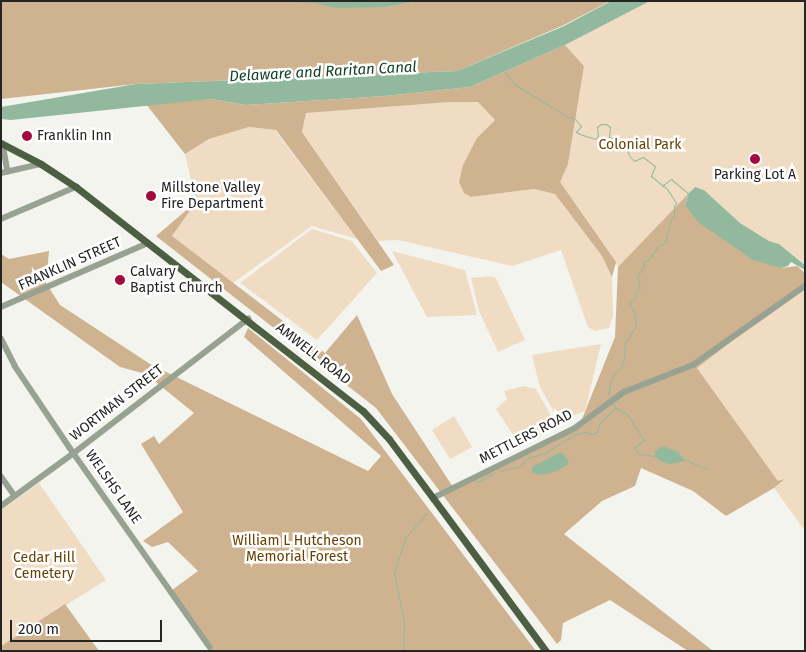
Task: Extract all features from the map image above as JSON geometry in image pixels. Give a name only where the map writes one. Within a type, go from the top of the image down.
[{"type":"main road","name":"AMWELL ROAD","points":[[2,144],[41,164],[76,187],[363,410],[388,439],[433,498],[546,651]]},
{"type":"street","points":[[2,144],[8,172]]},
{"type":"street","points":[[1,173],[41,164]]},
{"type":"street","points":[[1,219],[76,187]]},
{"type":"street","name":"FRANKLIN STREET","points":[[1,307],[148,242]]},
{"type":"street","name":"METTLERS ROAD","points":[[433,498],[574,428],[624,392],[693,365],[805,286]]},
{"type":"street","name":"WORTMAN STREET","points":[[1,506],[74,453],[248,319]]},
{"type":"street","name":"WELSHS LANE","points":[[1,338],[15,366],[210,647]]},
{"type":"street","points":[[1,476],[15,496]]},
{"type":"green space","points":[[1,1],[331,1],[387,7],[420,1],[610,1],[564,25],[457,71],[136,84],[1,99]]},
{"type":"green space","name":"Colonial Park","points":[[650,1],[805,1],[805,264],[779,244],[769,241],[740,223],[704,190],[695,187],[618,267],[554,183],[568,164],[584,66],[565,45]]},
{"type":"green space","points":[[565,45],[584,66],[568,164],[560,182],[616,262],[612,277],[602,256],[555,194],[534,189],[471,197],[464,193],[459,182],[463,165],[477,138],[495,120],[478,102],[451,102],[306,113],[302,132],[394,265],[381,271],[276,130],[249,127],[209,139],[185,154],[146,104],[211,99],[246,105],[385,96],[470,87]]},
{"type":"green space","points":[[451,102],[478,102],[495,120],[486,129],[471,197],[534,189],[555,194],[602,256],[612,277],[613,316],[609,328],[595,331],[588,327],[561,250],[512,266],[398,240],[378,241],[302,132],[306,113]]},
{"type":"green space","points":[[249,127],[275,130],[357,239],[312,226],[233,283],[171,236],[196,202],[185,154],[209,139]]},
{"type":"green space","points":[[689,193],[685,205],[781,268],[797,266],[805,273],[805,285],[697,368],[778,481],[785,479],[774,488],[726,516],[693,491],[641,468],[635,486],[602,501],[564,534],[713,651],[688,651],[610,600],[563,623],[561,640],[557,644],[376,408],[156,236],[196,202],[172,236],[325,353],[357,315],[392,394],[453,487],[580,424],[615,337],[618,267]]},
{"type":"green space","points":[[312,229],[352,241],[377,273],[317,340],[240,283]]},
{"type":"green space","name":"William L Hutcheson Memorial Forest","points":[[49,251],[46,283],[60,305],[150,364],[368,471],[381,456],[244,337],[248,328],[361,419],[536,651],[210,651],[168,593],[198,571],[168,542],[152,547],[143,541],[183,512],[141,444],[154,436],[159,444],[194,413],[146,374],[120,367],[1,282],[1,254],[9,259]]},
{"type":"green space","points":[[392,251],[465,270],[477,315],[427,317]]},
{"type":"green space","points":[[491,276],[496,278],[525,340],[498,352],[479,311],[471,278]]},
{"type":"green space","points":[[805,285],[805,531],[774,488],[784,480],[778,481],[697,368]]},
{"type":"green space","points":[[601,344],[585,411],[559,421],[540,387],[532,355]]},
{"type":"green space","points":[[523,386],[536,389],[557,427],[520,445],[496,409],[507,399],[504,391]]},
{"type":"green space","points":[[454,416],[472,447],[450,459],[432,430]]},
{"type":"green space","name":"Cedar Hill Cemetery","points":[[39,483],[106,580],[1,646],[1,510]]},
{"type":"green space","points":[[65,604],[99,651],[1,651],[1,646]]},
{"type":"shaded area","points":[[249,1],[420,1],[387,7],[335,8],[315,3]]},
{"type":"shaded area","points":[[611,1],[650,1],[565,45],[470,87],[385,96],[246,105],[211,99],[11,120],[1,119],[1,107],[136,84],[457,71],[564,26]]},
{"type":"shaded area","points":[[695,187],[704,190],[740,223],[769,241],[779,244],[805,265],[805,270],[791,262],[788,266],[781,268],[753,260],[698,222],[685,205],[689,193]]},
{"type":"shaded area","points":[[663,446],[678,452],[685,461],[670,464],[660,461],[655,456],[655,451]]},
{"type":"shaded area","points":[[561,452],[569,461],[567,465],[557,471],[542,475],[532,473],[532,467]]},
{"type":"waterway","points":[[505,72],[514,84],[568,117],[574,118],[581,126],[576,132],[595,139],[598,136],[597,127],[601,124],[606,124],[610,127],[609,137],[624,143],[630,157],[634,161],[643,157],[655,166],[651,176],[667,189],[676,203],[674,206],[674,216],[671,219],[665,243],[658,246],[649,260],[643,262],[644,267],[637,276],[640,288],[635,293],[635,298],[629,304],[635,314],[636,325],[625,345],[621,368],[612,377],[608,395]]},
{"type":"waterway","points":[[662,186],[671,179],[690,195]]},
{"type":"waterway","points":[[500,471],[518,467],[528,458],[545,453],[576,434],[585,432],[593,434],[597,432],[600,422],[616,408],[613,404]]},
{"type":"waterway","points":[[616,408],[627,414],[644,440],[634,448],[639,454],[655,456]]},
{"type":"waterway","points":[[683,459],[707,469]]},
{"type":"waterway","points":[[477,482],[494,473]]},
{"type":"waterway","points":[[403,651],[404,621],[394,574],[405,538],[426,514]]},
{"type":"place","name":"Franklin Inn","points":[[27,136]]},
{"type":"place","name":"Parking Lot A","points":[[755,159]]},
{"type":"place","name":"Millstone Valley Fire Department","points":[[151,196]]},
{"type":"place","name":"Calvary Baptist Church","points":[[120,280]]},
{"type":"water label","name":"Delaware and Raritan Canal","points":[[323,72]]}]
